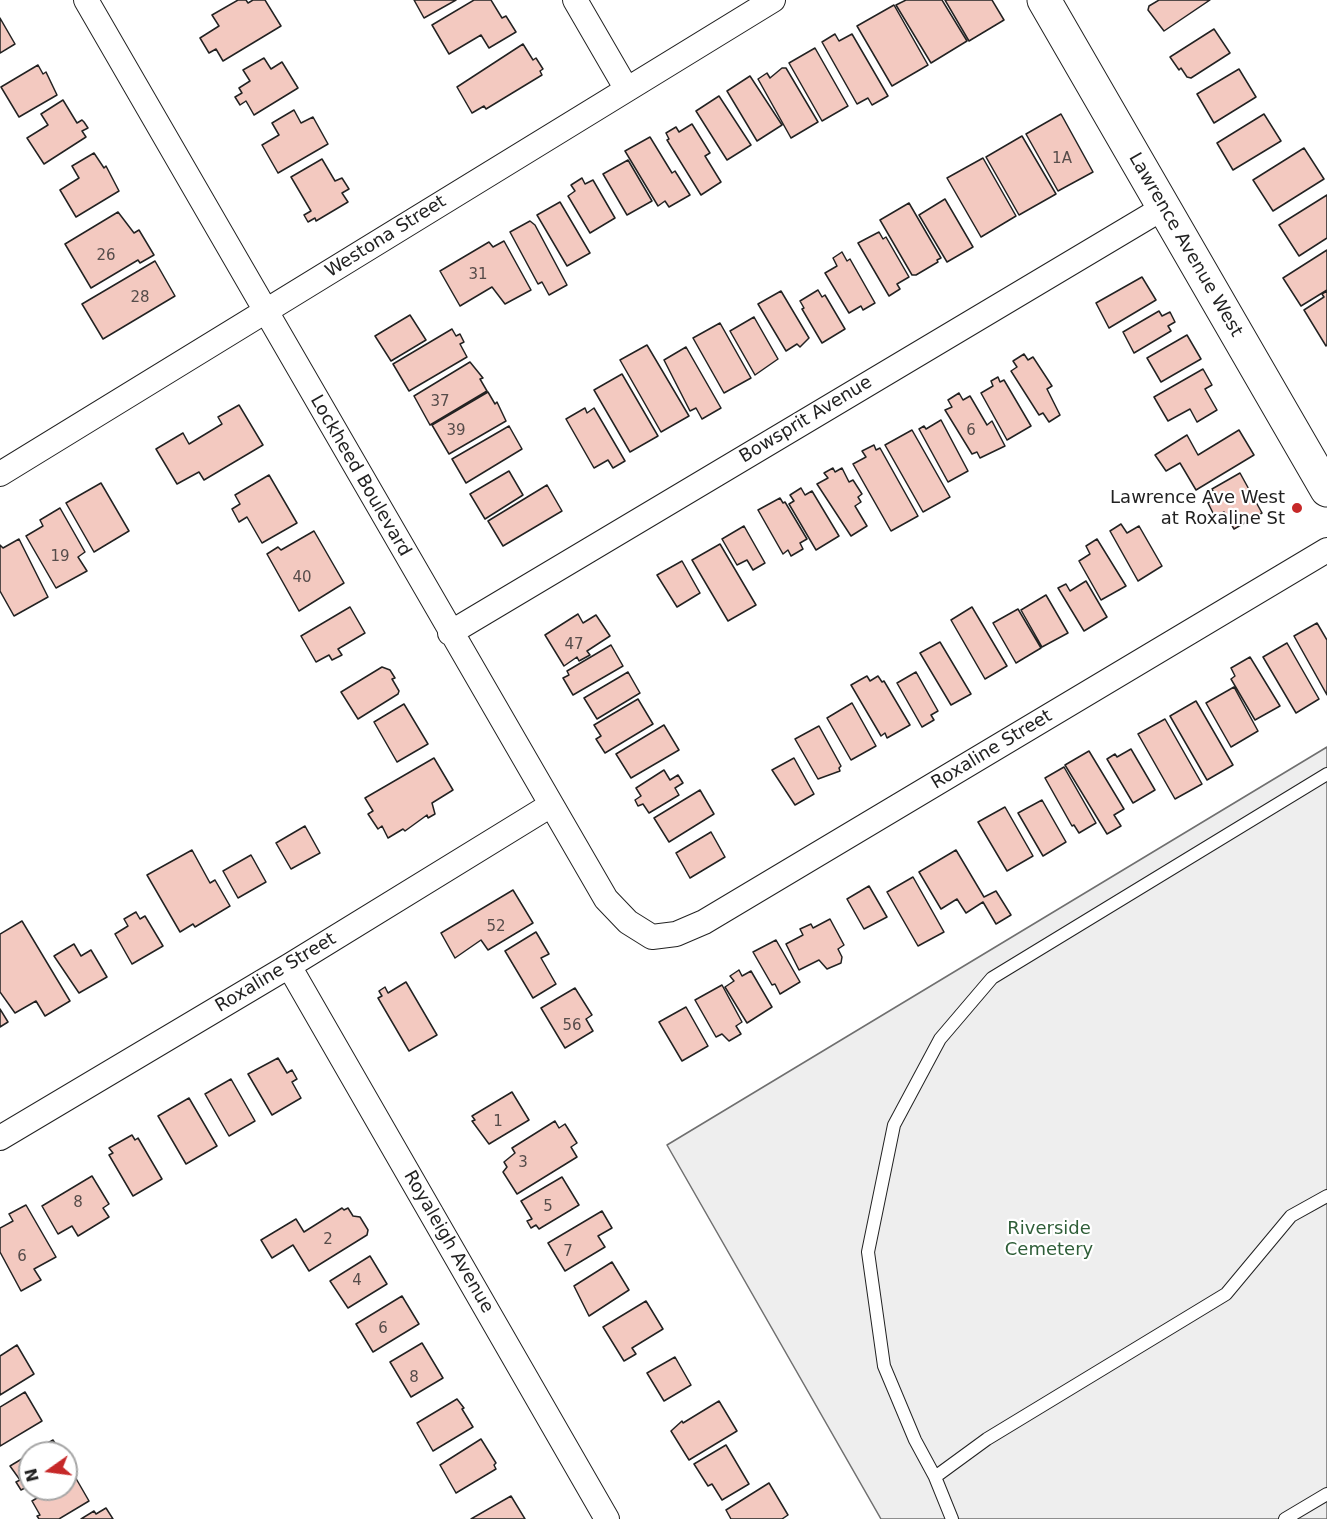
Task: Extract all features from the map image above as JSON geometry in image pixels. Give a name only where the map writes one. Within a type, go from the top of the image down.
[{"type":"main road","name":"Lawrence Avenue West","points":[[1044,0],[1327,490]]},
{"type":"street","name":"Lockheed Boulevard","points":[[86,0],[450,633],[606,899],[628,922],[652,937]]},
{"type":"street","points":[[575,0],[626,88]]},
{"type":"street","name":"Westona Street","points":[[0,474],[626,88],[773,0]]},
{"type":"street","name":"Bowsprit Avenue","points":[[450,633],[1163,208]]},
{"type":"street","name":"Roxaline Street","points":[[652,937],[676,934],[704,922],[1327,550]]},
{"type":"street","name":"Roxaline Street","points":[[0,1138],[289,966],[551,805]]},
{"type":"street","name":"Royaleigh Avenue","points":[[289,966],[607,1519]]},
{"type":"lane","points":[[952,1519],[884,1366],[868,1252],[894,1125],[940,1040],[992,978],[1327,774]]},
{"type":"lane","points":[[935,1477],[987,1439],[1227,1294],[1291,1216],[1327,1196]]},
{"type":"lane","points":[[1285,1519],[1327,1494]]},
{"type":"green space","name":"Riverside Cemetery","points":[[1327,747],[1327,1519],[881,1519],[667,1145]]},
{"type":"building","points":[[238,0],[246,0],[248,3],[253,0],[265,0],[281,26],[223,61],[216,49],[209,53],[200,38],[219,26],[212,15]]},
{"type":"building","points":[[414,0],[456,0],[424,18]]},
{"type":"building","points":[[474,0],[491,0],[502,18],[506,16],[516,32],[489,48],[481,35],[449,54],[432,25]]},
{"type":"building","points":[[906,0],[942,0],[967,41],[931,63],[896,5]]},
{"type":"building","points":[[945,0],[992,0],[1004,20],[969,41]]},
{"type":"building","points":[[1159,0],[1210,0],[1164,31],[1148,10],[1149,6]]},
{"type":"building","points":[[894,5],[928,65],[892,86],[857,26]]},
{"type":"building","points":[[0,18],[15,44],[0,53]]},
{"type":"building","points":[[1214,29],[1230,53],[1191,78],[1187,77],[1170,57]]},
{"type":"building","points":[[835,34],[839,41],[852,34],[888,96],[872,105],[868,98],[857,104],[822,42]]},
{"type":"building","points":[[523,44],[533,60],[536,58],[543,69],[540,71],[542,75],[486,109],[484,106],[472,113],[457,87]]},
{"type":"building","points":[[815,48],[848,106],[822,121],[789,63]]},
{"type":"building","points":[[264,58],[271,69],[282,62],[298,88],[254,115],[246,101],[240,105],[235,97],[242,93],[239,88],[250,81],[243,70]]},
{"type":"building","points":[[38,65],[43,74],[46,72],[57,95],[19,117],[1,87]]},
{"type":"building","points":[[782,68],[786,68],[818,122],[791,138],[758,79],[767,73],[770,78]]},
{"type":"building","points":[[1239,69],[1256,97],[1214,123],[1197,94]]},
{"type":"building","points":[[750,76],[782,125],[757,141],[727,91]]},
{"type":"building","points":[[719,96],[751,145],[727,160],[696,111]]},
{"type":"building","points":[[63,100],[77,123],[82,120],[88,128],[82,131],[86,137],[44,164],[27,138],[48,125],[41,114]]},
{"type":"building","points":[[294,110],[301,123],[313,117],[328,144],[278,173],[262,145],[279,135],[272,123]]},
{"type":"building","points":[[1061,114],[1093,172],[1058,191],[1026,134]]},
{"type":"building","points":[[1264,114],[1281,141],[1233,170],[1217,143]]},
{"type":"building","points":[[692,124],[710,153],[705,156],[721,182],[701,195],[667,140],[669,139],[666,133],[676,127],[679,132]]},
{"type":"building","points":[[1022,136],[1056,194],[1019,215],[986,157]]},
{"type":"building","points":[[650,137],[672,173],[675,171],[690,195],[669,207],[665,201],[658,206],[625,151]]},
{"type":"building","points":[[1304,148],[1324,179],[1273,211],[1253,180]]},
{"type":"building","points":[[94,153],[104,168],[106,166],[119,191],[76,217],[60,190],[79,178],[72,166]]},
{"type":"building","points":[[983,158],[1016,216],[981,237],[947,178]]},
{"type":"building","points":[[322,159],[335,181],[342,178],[349,189],[342,193],[348,202],[316,221],[315,218],[308,222],[304,215],[311,211],[291,177]]},
{"type":"building","points":[[628,160],[652,201],[627,215],[603,174]]},
{"type":"building","points":[[582,178],[585,184],[593,180],[615,218],[590,233],[568,196],[575,191],[571,185]]},
{"type":"building","points":[[1327,195],[1327,238],[1299,256],[1279,225]]},
{"type":"building","points":[[945,199],[973,247],[947,262],[919,215]]},
{"type":"building","points":[[560,202],[590,253],[567,266],[537,215]]},
{"type":"building","points":[[909,203],[941,258],[916,275],[912,275],[880,220]]},
{"type":"building","points":[[118,212],[134,233],[139,230],[154,255],[140,263],[138,260],[91,288],[65,244]]},
{"type":"building","points":[[530,221],[535,225],[567,285],[549,295],[542,282],[538,284],[510,232]]},
{"type":"building","points":[[879,232],[883,239],[886,237],[909,277],[897,284],[900,289],[889,296],[858,243]]},
{"type":"building","points":[[504,241],[531,290],[505,304],[492,287],[460,306],[440,271],[489,242],[493,247]]},
{"type":"building","points":[[1327,250],[1327,290],[1301,306],[1283,278]]},
{"type":"building","points":[[842,252],[847,261],[850,259],[875,303],[863,310],[861,306],[849,313],[825,273],[837,266],[833,258]]},
{"type":"building","points":[[155,261],[175,296],[103,339],[82,304]]},
{"type":"building","points":[[1142,277],[1156,300],[1109,328],[1096,303]]},
{"type":"building","points":[[818,290],[822,297],[825,295],[845,329],[822,343],[802,309],[804,308],[800,301]]},
{"type":"building","points":[[781,291],[809,338],[800,347],[797,344],[786,351],[758,304]]},
{"type":"building","points":[[1327,291],[1326,346],[1304,310],[1324,297],[1322,294]]},
{"type":"building","points":[[1159,311],[1162,316],[1170,312],[1175,322],[1168,326],[1171,331],[1134,353],[1123,332]]},
{"type":"building","points":[[410,315],[426,340],[391,361],[375,336]]},
{"type":"building","points":[[754,317],[778,359],[755,375],[730,331]]},
{"type":"building","points":[[720,323],[751,378],[724,393],[693,338]]},
{"type":"building","points":[[452,329],[456,336],[460,334],[464,342],[460,344],[467,357],[409,391],[393,364]]},
{"type":"building","points":[[1187,335],[1201,359],[1161,382],[1147,358]]},
{"type":"building","points":[[647,345],[689,416],[661,432],[620,360]]},
{"type":"building","points":[[686,347],[721,408],[702,419],[696,408],[690,411],[664,360]]},
{"type":"building","points":[[1024,354],[1028,360],[1033,357],[1052,386],[1047,389],[1060,415],[1049,422],[1043,413],[1039,415],[1011,371],[1017,367],[1013,361]]},
{"type":"building","points":[[470,362],[483,378],[480,379],[487,391],[430,425],[414,396]]},
{"type":"building","points":[[1203,369],[1212,385],[1205,389],[1217,410],[1197,422],[1190,409],[1168,421],[1154,397]]},
{"type":"building","points":[[622,374],[658,436],[630,452],[594,390]]},
{"type":"building","points":[[998,377],[1000,382],[1004,380],[1031,426],[1007,440],[981,393],[993,386],[991,381]]},
{"type":"building","points":[[488,392],[495,404],[497,402],[506,421],[449,454],[432,425]]},
{"type":"building","points":[[959,393],[963,400],[970,396],[987,425],[992,421],[1005,446],[980,458],[977,452],[972,454],[945,410],[952,407],[948,400]]},
{"type":"building","points":[[239,405],[263,445],[204,480],[199,472],[177,484],[156,449],[183,433],[189,444],[222,424],[218,417]]},
{"type":"building","points":[[585,408],[587,413],[594,408],[625,461],[613,468],[608,460],[594,468],[566,419]]},
{"type":"building","points":[[941,420],[968,471],[948,482],[919,429],[924,426],[926,429]]},
{"type":"building","points":[[509,426],[522,449],[466,483],[452,459]]},
{"type":"building","points":[[912,430],[950,497],[923,512],[885,445]]},
{"type":"building","points":[[1239,430],[1254,455],[1196,490],[1180,463],[1166,471],[1155,455],[1187,435],[1198,455]]},
{"type":"building","points":[[874,445],[876,450],[880,448],[918,516],[891,531],[853,464],[866,457],[862,451]]},
{"type":"building","points":[[833,468],[835,472],[842,468],[849,482],[853,480],[862,494],[858,497],[861,502],[855,506],[867,526],[851,536],[817,484],[828,478],[824,473]]},
{"type":"building","points":[[509,471],[523,495],[485,519],[470,494]]},
{"type":"building","points":[[1240,473],[1262,513],[1234,529],[1224,512],[1215,517],[1208,503],[1217,498],[1212,489]]},
{"type":"building","points":[[269,475],[297,523],[262,543],[247,517],[239,522],[232,509],[240,504],[235,495]]},
{"type":"building","points":[[101,483],[129,531],[94,552],[66,503]]},
{"type":"building","points":[[547,485],[562,511],[503,546],[488,521]]},
{"type":"building","points":[[801,488],[805,495],[812,491],[839,536],[816,550],[789,504],[794,501],[790,495]]},
{"type":"building","points":[[780,498],[783,503],[785,502],[807,539],[800,543],[803,549],[791,556],[788,550],[783,554],[758,510]]},
{"type":"building","points":[[60,508],[85,552],[78,557],[87,571],[56,588],[26,536],[43,526],[40,520]]},
{"type":"building","points":[[1121,524],[1127,533],[1139,526],[1162,566],[1138,581],[1110,531]]},
{"type":"building","points":[[744,526],[765,563],[753,570],[747,560],[737,565],[722,539]]},
{"type":"building","points":[[314,531],[344,583],[299,611],[267,554],[278,547],[281,550]]},
{"type":"building","points":[[19,539],[48,597],[14,616],[0,591],[0,545],[3,548]]},
{"type":"building","points":[[1097,539],[1126,586],[1101,600],[1079,561],[1090,554],[1086,546]]},
{"type":"building","points":[[720,544],[756,605],[728,621],[692,560]]},
{"type":"building","points":[[682,561],[700,593],[677,607],[657,575]]},
{"type":"building","points":[[1086,581],[1107,617],[1084,631],[1058,588],[1066,584],[1070,591]]},
{"type":"building","points":[[1046,595],[1068,633],[1042,647],[1021,610]]},
{"type":"building","points":[[350,607],[365,633],[338,649],[342,655],[332,660],[329,655],[316,662],[301,636]]},
{"type":"building","points":[[972,607],[1007,666],[985,679],[951,620]]},
{"type":"building","points":[[1018,609],[1041,648],[1016,663],[993,623]]},
{"type":"building","points":[[578,614],[583,623],[596,615],[610,636],[587,651],[590,655],[579,661],[577,657],[564,666],[545,635]]},
{"type":"building","points":[[1317,623],[1327,640],[1327,695],[1294,636]]},
{"type":"building","points":[[940,642],[971,694],[951,705],[920,653]]},
{"type":"building","points":[[1287,643],[1319,699],[1296,713],[1263,657]]},
{"type":"building","points":[[611,645],[623,666],[573,695],[563,678],[569,675],[567,671]]},
{"type":"building","points":[[1250,657],[1280,706],[1255,720],[1231,679],[1235,676],[1231,668]]},
{"type":"building","points":[[382,667],[390,670],[395,678],[392,679],[399,691],[398,694],[358,719],[341,692]]},
{"type":"building","points":[[628,672],[640,693],[597,719],[584,698]]},
{"type":"building","points":[[916,672],[938,711],[931,715],[934,720],[922,727],[897,683]]},
{"type":"building","points":[[867,676],[870,681],[878,676],[882,682],[884,681],[910,725],[887,738],[885,733],[881,736],[851,685]]},
{"type":"building","points":[[1234,687],[1258,731],[1231,747],[1206,703]]},
{"type":"building","points":[[638,699],[653,724],[605,753],[596,739],[601,736],[594,725]]},
{"type":"building","points":[[1196,701],[1233,765],[1207,780],[1170,716]]},
{"type":"building","points":[[852,703],[876,746],[851,760],[827,718]]},
{"type":"building","points":[[404,704],[428,744],[397,762],[374,722]]},
{"type":"building","points":[[1165,719],[1202,784],[1175,799],[1138,734]]},
{"type":"building","points":[[664,725],[679,750],[631,778],[616,754]]},
{"type":"building","points":[[819,726],[841,766],[840,771],[818,779],[795,739]]},
{"type":"building","points":[[1131,749],[1155,790],[1133,803],[1107,759],[1115,754],[1117,757]]},
{"type":"building","points":[[1089,751],[1124,809],[1114,815],[1121,826],[1107,834],[1065,765]]},
{"type":"building","points":[[434,758],[453,790],[432,803],[435,814],[428,818],[427,815],[405,831],[403,829],[388,838],[382,826],[378,829],[368,814],[373,811],[365,798]]},
{"type":"building","points":[[794,758],[814,794],[795,805],[772,770]]},
{"type":"building","points":[[1064,767],[1096,823],[1079,833],[1074,825],[1072,826],[1045,778]]},
{"type":"building","points":[[664,770],[670,780],[678,775],[683,783],[675,788],[679,795],[649,813],[643,804],[638,806],[635,800],[641,796],[636,788]]},
{"type":"building","points":[[700,790],[714,814],[669,842],[654,818]]},
{"type":"building","points":[[1042,800],[1066,842],[1043,856],[1018,813]]},
{"type":"building","points":[[1005,807],[1033,856],[1007,871],[978,822]]},
{"type":"building","points":[[305,826],[320,853],[291,869],[276,843]]},
{"type":"building","points":[[711,832],[725,857],[690,878],[676,853]]},
{"type":"building","points":[[192,850],[210,883],[215,880],[230,906],[195,927],[193,924],[180,932],[147,875]]},
{"type":"building","points":[[956,850],[984,897],[996,891],[1011,915],[996,924],[983,902],[966,913],[957,899],[941,909],[919,872]]},
{"type":"building","points":[[251,855],[266,882],[238,898],[223,871]]},
{"type":"building","points":[[913,877],[944,932],[918,946],[887,892]]},
{"type":"building","points":[[869,886],[887,917],[864,929],[847,899]]},
{"type":"building","points":[[513,890],[533,923],[488,950],[481,940],[455,958],[441,933]]},
{"type":"building","points":[[136,912],[140,919],[145,916],[163,946],[132,964],[115,934],[128,926],[124,919]]},
{"type":"building","points":[[830,919],[844,945],[838,949],[842,957],[841,963],[827,969],[819,960],[799,970],[786,944],[803,935],[800,929],[811,924],[813,928]]},
{"type":"building","points":[[22,921],[70,1001],[45,1016],[36,1001],[15,1013],[0,992],[0,934]]},
{"type":"building","points":[[536,932],[549,954],[541,958],[556,984],[533,998],[505,951]]},
{"type":"building","points":[[776,940],[800,982],[780,994],[775,984],[772,985],[753,952]]},
{"type":"building","points":[[74,944],[81,956],[91,950],[107,977],[79,993],[54,956]]},
{"type":"building","points":[[739,970],[742,976],[751,971],[772,1007],[747,1023],[725,987],[734,981],[730,976]]},
{"type":"building","points":[[406,982],[437,1035],[409,1051],[378,998],[382,996],[379,991],[385,987],[388,993]]},
{"type":"building","points":[[722,985],[742,1022],[736,1026],[741,1034],[729,1041],[722,1034],[716,1037],[695,1000]]},
{"type":"building","points":[[575,988],[592,1015],[586,1019],[593,1031],[565,1048],[541,1008]]},
{"type":"building","points":[[686,1007],[708,1046],[682,1061],[659,1022]]},
{"type":"building","points":[[0,1009],[8,1022],[0,1027]]},
{"type":"building","points":[[278,1058],[287,1073],[292,1070],[297,1079],[292,1082],[301,1098],[272,1115],[248,1074]]},
{"type":"building","points":[[231,1079],[255,1121],[229,1136],[205,1094]]},
{"type":"building","points":[[512,1092],[529,1120],[489,1144],[472,1121],[475,1120],[472,1116]]},
{"type":"building","points":[[189,1098],[217,1146],[186,1164],[158,1116]]},
{"type":"building","points":[[555,1121],[559,1128],[565,1124],[577,1143],[571,1147],[577,1157],[517,1194],[503,1172],[507,1167],[504,1162],[515,1153],[512,1148]]},
{"type":"building","points":[[132,1135],[135,1140],[138,1138],[162,1179],[133,1196],[109,1155],[113,1153],[109,1148]]},
{"type":"building","points":[[92,1176],[109,1204],[103,1208],[109,1217],[78,1236],[72,1226],[58,1234],[42,1206]]},
{"type":"building","points":[[562,1177],[579,1205],[539,1229],[536,1225],[531,1228],[527,1221],[532,1219],[521,1201]]},
{"type":"building","points":[[26,1205],[56,1257],[34,1269],[41,1280],[21,1291],[0,1252],[0,1228],[13,1221],[9,1214]]},
{"type":"building","points":[[342,1208],[344,1210],[348,1208],[353,1216],[360,1217],[368,1230],[367,1235],[309,1271],[293,1245],[272,1258],[261,1240],[296,1219],[304,1232]]},
{"type":"building","points":[[602,1211],[612,1228],[598,1236],[605,1247],[565,1271],[548,1243]]},
{"type":"building","points":[[370,1256],[387,1284],[348,1308],[330,1281]]},
{"type":"building","points":[[612,1262],[629,1290],[589,1316],[574,1286]]},
{"type":"building","points":[[402,1296],[419,1324],[373,1352],[356,1324]]},
{"type":"building","points":[[646,1301],[663,1329],[632,1348],[636,1354],[624,1361],[603,1327]]},
{"type":"building","points":[[422,1343],[443,1378],[411,1397],[390,1362]]},
{"type":"building","points":[[17,1345],[34,1374],[0,1395],[0,1356]]},
{"type":"building","points":[[675,1357],[691,1385],[664,1401],[647,1373]]},
{"type":"building","points":[[25,1392],[42,1421],[0,1446],[0,1407]]},
{"type":"building","points":[[457,1399],[473,1427],[433,1451],[417,1423]]},
{"type":"building","points":[[719,1401],[737,1431],[689,1460],[671,1431],[682,1421],[683,1423]]},
{"type":"building","points":[[481,1439],[496,1463],[494,1465],[496,1469],[456,1493],[440,1465]]},
{"type":"building","points":[[726,1445],[749,1484],[722,1500],[712,1484],[708,1486],[694,1464]]},
{"type":"building","points":[[18,1461],[18,1477],[10,1466]]},
{"type":"building","points":[[78,1482],[89,1501],[59,1519],[39,1519],[37,1516],[40,1515],[32,1501],[78,1501]]},
{"type":"building","points":[[769,1483],[788,1515],[782,1519],[731,1519],[726,1510]]},
{"type":"building","points":[[511,1496],[525,1519],[471,1519]]},
{"type":"building","points":[[106,1508],[113,1519],[81,1519],[94,1511],[96,1514]]},
{"type":"place","name":"Lawrence Ave West at Roxaline St","points":[[1297,508]]}]
